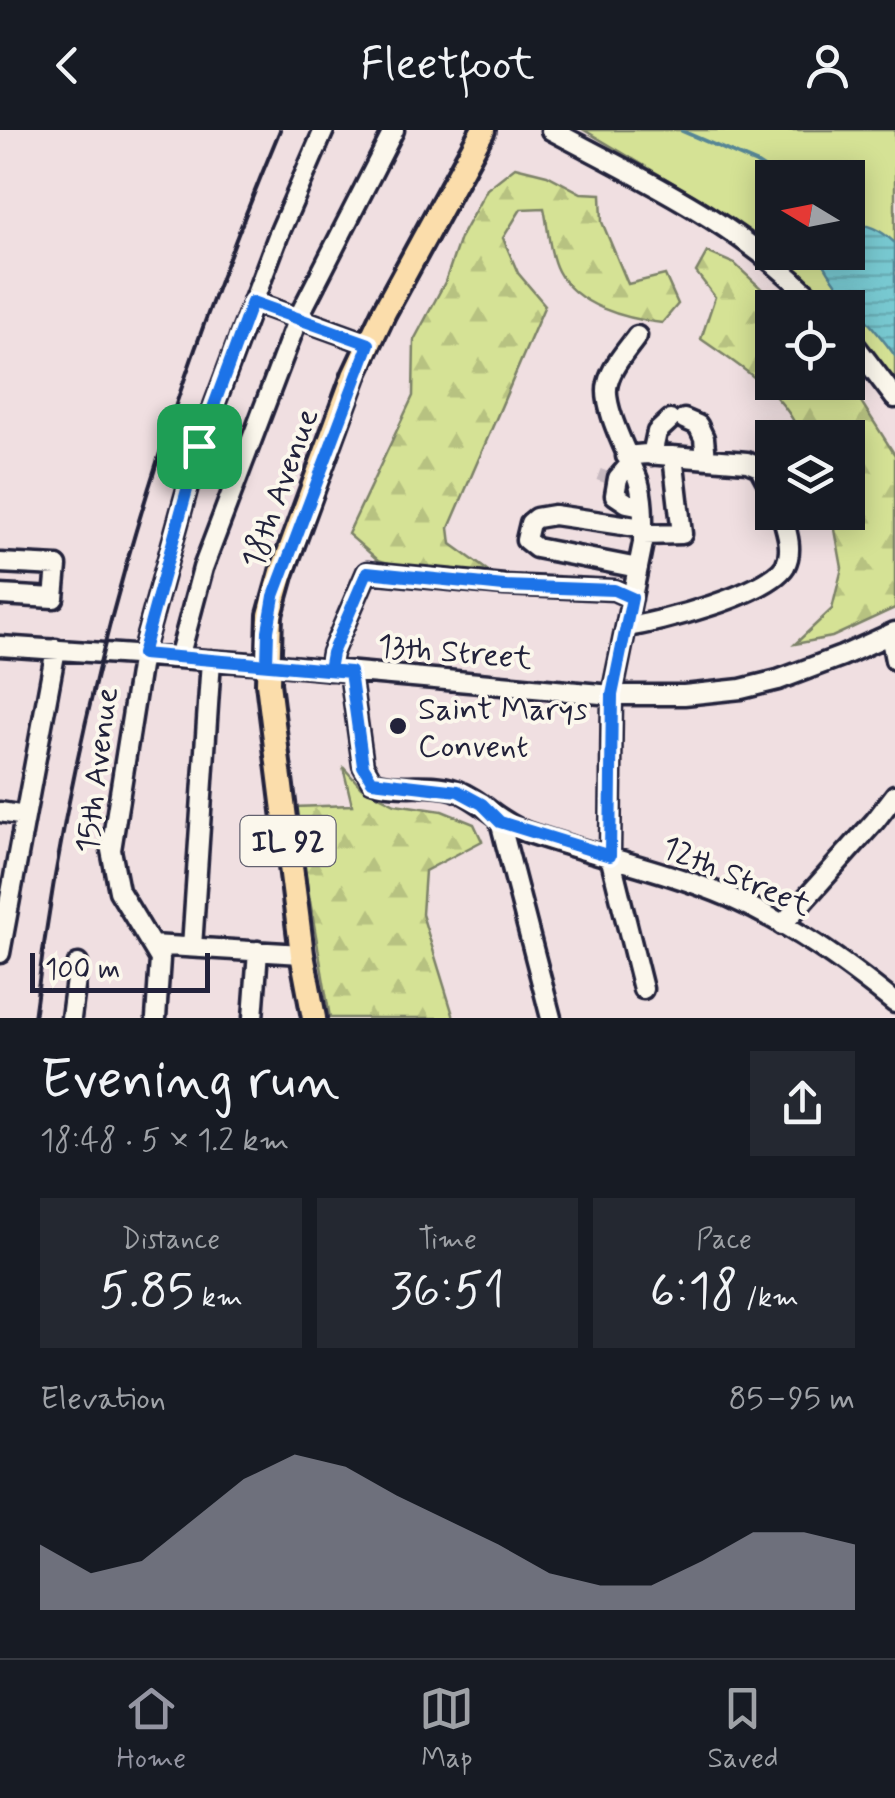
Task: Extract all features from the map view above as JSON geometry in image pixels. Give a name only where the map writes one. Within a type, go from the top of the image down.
[{"type":"main road","name":"18th Avenue","points":[[314,1018],[302,954],[267,664],[274,596],[369,344],[482,130]]},
{"type":"street","name":"15th Avenue","points":[[156,1018],[160,960],[119,890],[110,850],[142,654],[199,446],[252,302],[324,130]]},
{"type":"street","points":[[179,658],[202,568],[298,318],[394,130]]},
{"type":"street","points":[[551,130],[717,220],[802,290]]},
{"type":"street","points":[[252,302],[369,344]]},
{"type":"street","points":[[638,336],[613,371],[606,390],[618,473],[627,503],[642,506]]},
{"type":"street","points":[[865,358],[895,398]]},
{"type":"street","points":[[652,455],[658,432],[677,420],[698,426],[706,458]]},
{"type":"street","points":[[618,473],[652,455],[747,462],[755,466]]},
{"type":"street","points":[[638,568],[536,548],[526,540],[526,535],[530,523],[548,515],[643,532],[682,534],[673,456]]},
{"type":"street","points":[[618,473],[637,478],[643,532],[612,695],[610,856],[643,989]]},
{"type":"street","points":[[626,628],[658,623],[735,597],[779,574],[788,558],[786,530]]},
{"type":"street","points":[[0,563],[57,566],[54,598],[0,595]]},
{"type":"street","points":[[329,670],[332,653],[367,572],[504,586],[614,590],[632,598]]},
{"type":"street","points":[[893,633],[895,660]]},
{"type":"street","name":"13th Street","points":[[0,646],[267,664],[612,695],[684,695],[740,688],[809,669],[893,633]]},
{"type":"street","points":[[0,953],[56,648]]},
{"type":"street","points":[[192,947],[212,660]]},
{"type":"street","name":"12th Street","points":[[350,672],[363,766],[372,781],[458,791],[482,804],[500,822],[726,896],[818,943],[895,1003]]},
{"type":"street","points":[[782,924],[895,795]]},
{"type":"street","points":[[0,812],[25,816]]},
{"type":"street","points":[[500,822],[552,1018]]},
{"type":"street","points":[[152,944],[302,954]]},
{"type":"street","points":[[253,1018],[258,951]]},
{"type":"street","points":[[70,1018],[78,964]]},
{"type":"green space","points":[[584,130],[895,130],[895,383],[865,343],[865,290],[817,290],[795,270],[865,270],[865,160],[755,160],[755,236],[704,201]]},
{"type":"green space","points":[[515,167],[547,175],[581,193],[601,194],[602,222],[628,284],[665,275],[678,304],[662,323],[618,314],[589,302],[558,271],[544,208],[521,209],[503,238],[518,273],[545,305],[449,528],[451,544],[494,575],[399,566],[378,560],[348,534],[413,396],[414,340],[487,189]]},
{"type":"green space","points":[[707,252],[735,264],[763,290],[755,290],[755,379],[701,339],[715,297],[696,272]]},
{"type":"green space","points":[[779,400],[860,400],[895,455],[895,608],[832,637],[795,644],[832,609],[842,568],[835,530],[865,530],[865,420],[793,420]]},
{"type":"green space","points":[[343,767],[361,787],[395,804],[442,811],[474,824],[482,841],[425,871],[422,914],[454,1018],[330,1018],[294,807],[352,805]]},
{"type":"water","points":[[865,226],[895,243],[895,356],[865,317],[865,290],[843,290],[829,270],[865,270]]},
{"type":"waterway","points":[[682,131],[755,163]]},
{"type":"tunnel","points":[[605,483],[609,472]]},
{"type":"railway","points":[[34,1018],[71,788],[126,565],[196,347],[280,130]]},
{"type":"place","name":"Saint Marys Convent","points":[[398,726]]},
{"type":"route","points":[[252,302],[369,344],[274,596],[267,664],[329,670],[332,653],[367,572],[504,586],[614,590],[632,598],[612,695],[610,856],[500,822],[482,804],[458,791],[372,781],[363,766],[350,672],[142,654],[199,446],[252,302]]}]
